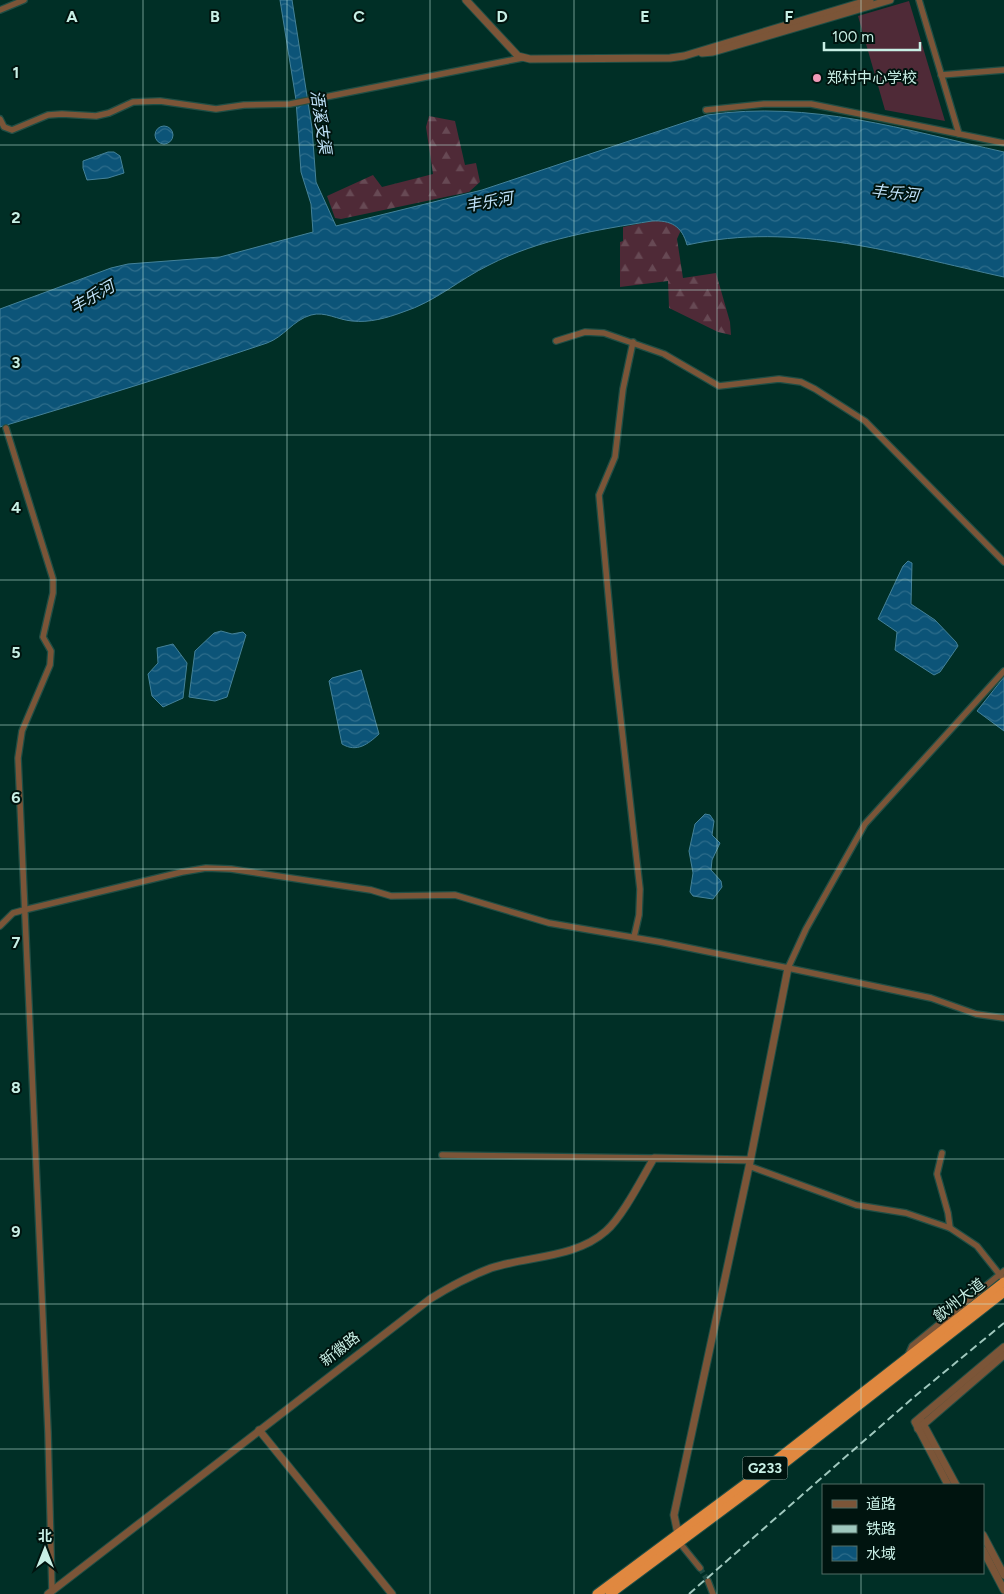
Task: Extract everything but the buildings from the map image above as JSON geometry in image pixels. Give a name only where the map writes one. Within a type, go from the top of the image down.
[{"type":"highway","name":"歙州大道","points":[[934,1343],[1003,1277]]},
{"type":"highway","name":"歙州大道","points":[[934,1343],[1004,1292]]},
{"type":"highway","name":"G233","points":[[597,1594],[679,1538],[934,1343]]},
{"type":"highway","name":"G233","points":[[610,1594],[907,1359],[934,1343]]},
{"type":"street","points":[[0,10],[24,0]]},
{"type":"street","points":[[466,0],[522,58]]},
{"type":"street","points":[[0,119],[4,127],[12,130],[48,115],[96,116],[109,113],[132,102],[160,100],[216,109],[244,105],[293,103],[522,58],[670,58],[697,53],[870,0]]},
{"type":"street","points":[[697,53],[713,52],[890,0]]},
{"type":"street","points":[[919,0],[959,134]]},
{"type":"street","points":[[941,75],[1004,70]]},
{"type":"street","points":[[706,110],[764,104],[811,104],[1004,143]]},
{"type":"street","points":[[556,341],[594,331],[633,342],[664,354],[719,386],[728,387],[770,379],[801,382],[828,396],[865,421],[1004,562]]},
{"type":"street","points":[[633,342],[623,389],[615,457],[599,495],[617,687],[640,889],[639,915],[634,937]]},
{"type":"street","points":[[6,428],[54,581],[43,637],[51,651],[50,665],[22,731],[18,749],[48,1432],[50,1592]]},
{"type":"street","points":[[700,1568],[679,1538],[674,1515],[750,1163],[788,968],[806,928],[865,824],[1004,671]]},
{"type":"street","points":[[0,926],[13,913],[24,910],[182,872],[214,868],[371,890],[391,896],[455,895],[549,923],[634,937],[788,968],[931,998],[976,1014],[1004,1018]]},
{"type":"street","points":[[942,1153],[937,1174],[948,1213],[950,1228]]},
{"type":"street","points":[[442,1155],[654,1158],[750,1163],[856,1205],[906,1213],[950,1228],[977,1246],[1003,1277],[912,1346],[907,1359]]},
{"type":"street","name":"新徽路","points":[[50,1592],[403,1318],[441,1292],[492,1268],[578,1248],[600,1236],[611,1226],[654,1158]]},
{"type":"street","points":[[920,1423],[1004,1346]]},
{"type":"street","points":[[920,1423],[1004,1355]]},
{"type":"street","points":[[920,1423],[948,1484]]},
{"type":"street","points":[[920,1423],[955,1484]]},
{"type":"street","points":[[259,1430],[392,1594]]},
{"type":"street","points":[[984,1537],[1004,1575]]},
{"type":"street","points":[[984,1552],[1004,1590]]},
{"type":"street","points":[[708,1581],[713,1594]]},
{"type":"green space","points":[[909,1],[945,121],[885,110],[858,16]]},
{"type":"green space","points":[[429,116],[455,121],[465,165],[476,163],[480,182],[469,192],[341,219],[335,218],[327,196],[373,175],[382,187],[433,174],[426,127]]},
{"type":"green space","points":[[652,221],[668,221],[681,230],[677,239],[683,278],[716,273],[730,322],[731,335],[718,332],[669,308],[668,281],[620,287],[620,242],[623,241],[623,227]]},
{"type":"water","name":"丰乐河","points":[[280,0],[292,0],[312,128],[316,182],[336,226],[482,190],[707,115],[745,111],[783,111],[857,120],[1004,152],[1004,277],[886,250],[807,239],[767,237],[727,239],[687,245],[682,233],[675,226],[670,223],[652,221],[589,232],[528,248],[489,265],[415,308],[384,318],[358,321],[321,314],[311,315],[305,317],[279,337],[267,343],[0,427],[0,309],[111,268],[128,264],[220,257],[313,232],[311,204],[301,172],[296,100]]},
{"type":"water","points":[[160,126],[168,126],[173,131],[171,142],[160,144],[155,139],[155,131]]},
{"type":"water","points":[[108,152],[114,152],[120,156],[124,173],[108,178],[87,180],[83,161]]},
{"type":"water","points":[[908,561],[912,563],[911,604],[935,620],[958,646],[940,672],[934,675],[895,650],[897,632],[878,619],[903,566]]},
{"type":"water","points":[[221,631],[232,634],[243,632],[246,635],[227,697],[215,701],[189,697],[195,651],[214,633]]},
{"type":"water","points":[[173,644],[187,663],[183,698],[163,707],[152,696],[148,674],[158,663],[157,648]]},
{"type":"water","points":[[361,670],[379,734],[366,744],[353,748],[342,744],[329,681],[332,678]]},
{"type":"water","points":[[1004,677],[1004,731],[977,711]]},
{"type":"water","points":[[705,814],[710,815],[714,821],[712,835],[720,843],[712,860],[711,870],[721,881],[722,887],[713,899],[693,896],[690,892],[693,873],[689,851],[695,824]]},
{"type":"tunnel","points":[[700,1568],[708,1581]]},
{"type":"railway","points":[[689,1594],[914,1397],[1004,1323]]},
{"type":"place","name":"郑村中心学校","points":[[817,78]]},
{"type":"water label","name":"浯溪支渠","points":[[321,122]]}]
